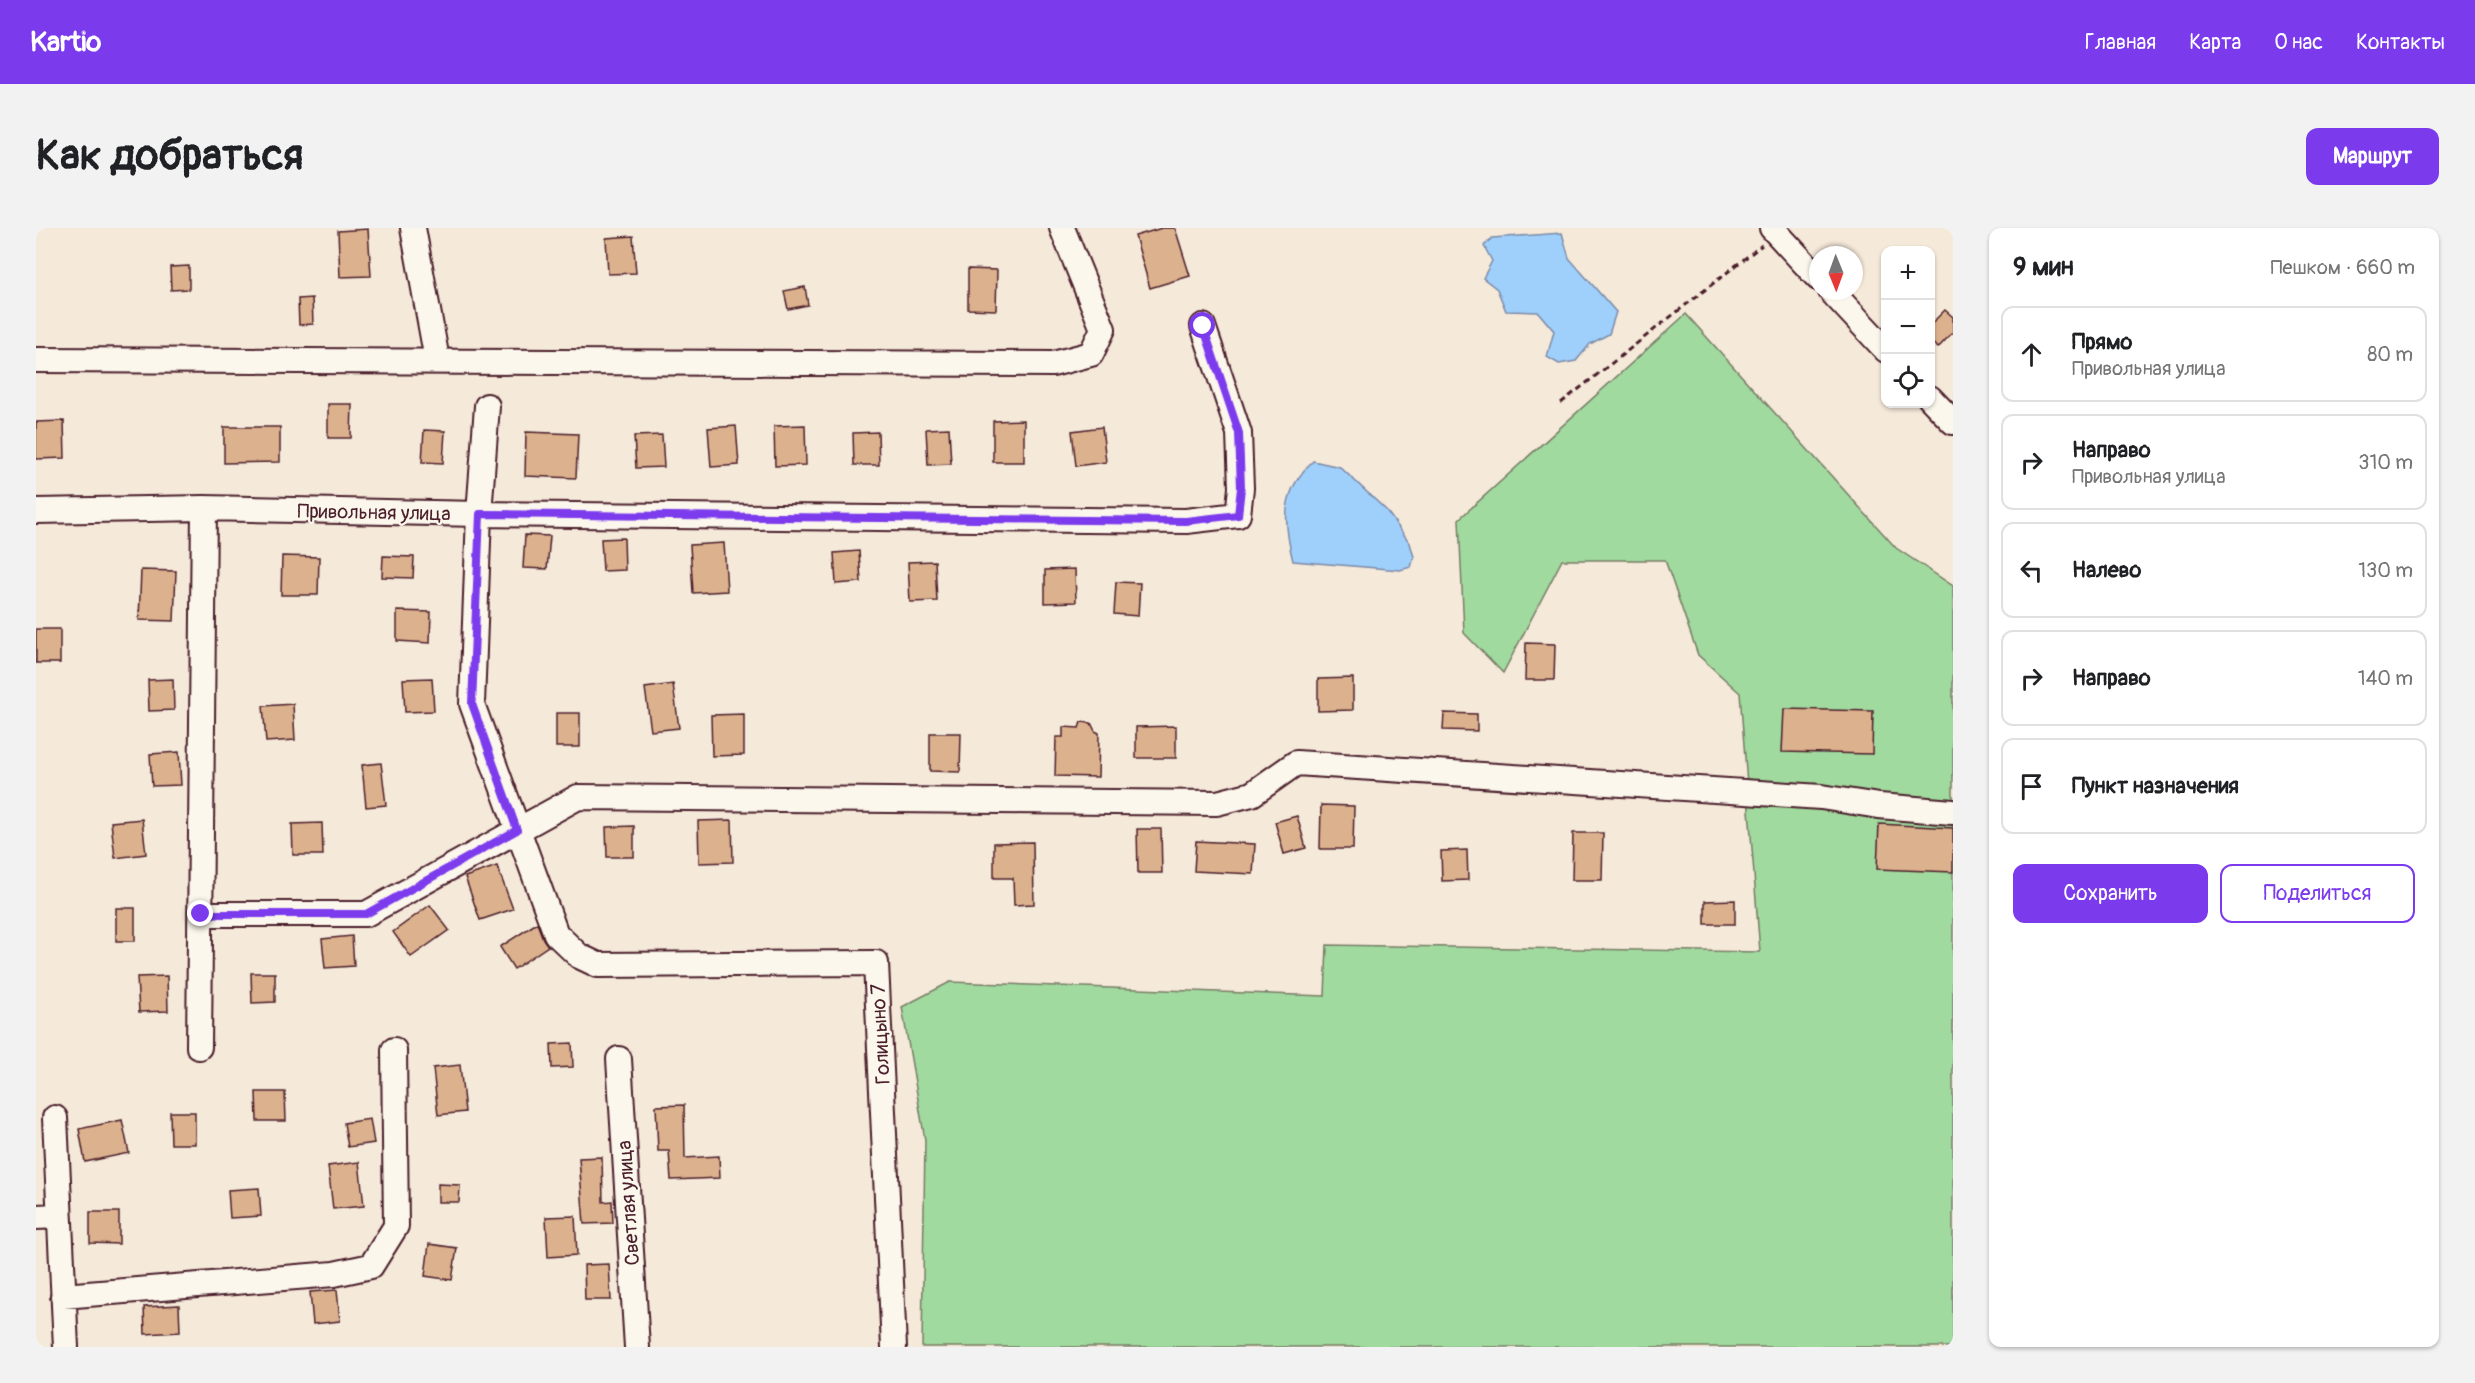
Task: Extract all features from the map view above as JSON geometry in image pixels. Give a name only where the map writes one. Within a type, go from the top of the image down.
[{"type":"street","points":[[413,228],[437,360]]},
{"type":"street","points":[[36,360],[1053,364],[1091,354],[1103,329],[1062,228]]},
{"type":"street","points":[[1777,230],[1809,267]]},
{"type":"street","points":[[1839,300],[1881,345]]},
{"type":"street","name":"Привольная улица","points":[[36,511],[204,508],[480,514],[1186,521],[1238,515],[1241,488],[1239,433],[1203,326]]},
{"type":"street","points":[[1935,403],[1953,422]]},
{"type":"street","points":[[487,406],[472,704],[517,830]]},
{"type":"street","points":[[199,1047],[204,508]]},
{"type":"street","points":[[201,914],[366,914],[578,797],[1217,803],[1252,794],[1296,763],[1810,796],[1879,806],[1953,812]]},
{"type":"street","name":"Голицыно 7","points":[[517,830],[556,934],[579,956],[598,965],[876,963],[894,1347]]},
{"type":"street","points":[[63,1296],[334,1274],[371,1266],[396,1226],[394,1050]]},
{"type":"street","name":"Светлая улица","points":[[619,1059],[637,1347]]},
{"type":"street","points":[[55,1118],[48,1216],[63,1296],[66,1347]]},
{"type":"path","points":[[1561,403],[1777,230]]},
{"type":"green space","points":[[1686,314],[1896,548],[1953,586],[1953,1347],[922,1347],[925,1140],[902,1007],[950,982],[1325,996],[1327,945],[1760,952],[1740,693],[1698,655],[1665,560],[1562,560],[1503,673],[1464,633],[1459,519]]},
{"type":"water","points":[[1562,233],[1569,258],[1616,312],[1609,334],[1590,344],[1576,361],[1559,364],[1547,357],[1554,331],[1538,312],[1506,311],[1497,289],[1483,278],[1492,261],[1484,246],[1492,238]]},
{"type":"water","points":[[1313,461],[1340,467],[1386,510],[1410,543],[1414,557],[1411,567],[1400,570],[1293,561],[1287,533],[1287,507],[1295,484]]},
{"type":"building","points":[[1162,228],[1175,228],[1190,276],[1150,288],[1135,236]]},
{"type":"building","points":[[368,229],[371,276],[340,277],[338,231]]},
{"type":"building","points":[[633,236],[636,273],[608,274],[606,238]]},
{"type":"building","points":[[189,266],[189,289],[171,290],[170,267]]},
{"type":"building","points":[[968,269],[997,270],[996,310],[968,309]]},
{"type":"building","points":[[805,287],[808,305],[788,309],[784,291]]},
{"type":"building","points":[[312,298],[313,324],[299,325],[298,299]]},
{"type":"building","points":[[1945,310],[1953,317],[1953,332],[1938,348],[1935,345],[1935,320]]},
{"type":"building","points":[[328,404],[352,404],[351,438],[328,438]]},
{"type":"building","points":[[1024,420],[1024,462],[993,462],[993,421]]},
{"type":"building","points":[[64,421],[65,458],[36,459],[36,422]]},
{"type":"building","points":[[805,425],[806,465],[775,466],[774,426]]},
{"type":"building","points":[[736,426],[739,465],[711,467],[708,428]]},
{"type":"building","points":[[224,427],[280,427],[280,462],[224,463]]},
{"type":"building","points":[[1102,427],[1106,462],[1076,466],[1072,431]]},
{"type":"building","points":[[949,428],[951,464],[928,465],[926,429]]},
{"type":"building","points":[[424,430],[445,431],[443,463],[422,462]]},
{"type":"building","points":[[526,432],[578,434],[576,478],[525,476]]},
{"type":"building","points":[[878,432],[879,465],[854,465],[853,433]]},
{"type":"building","points":[[662,435],[664,467],[636,468],[634,436]]},
{"type":"building","points":[[525,535],[550,536],[547,569],[523,568]]},
{"type":"building","points":[[624,538],[625,570],[603,571],[601,539]]},
{"type":"building","points":[[724,543],[727,591],[693,593],[690,545]]},
{"type":"building","points":[[859,551],[861,582],[836,584],[834,553]]},
{"type":"building","points":[[282,556],[319,557],[318,595],[281,595]]},
{"type":"building","points":[[383,556],[414,557],[413,578],[382,577]]},
{"type":"building","points":[[935,561],[937,601],[910,602],[908,562]]},
{"type":"building","points":[[1075,569],[1076,602],[1045,603],[1045,570]]},
{"type":"building","points":[[141,570],[176,571],[174,621],[139,620]]},
{"type":"building","points":[[1116,582],[1140,583],[1138,616],[1114,614]]},
{"type":"building","points":[[397,611],[431,612],[430,643],[397,641]]},
{"type":"building","points":[[36,629],[60,629],[60,663],[36,663]]},
{"type":"building","points":[[1526,643],[1555,644],[1554,680],[1525,680]]},
{"type":"building","points":[[432,678],[434,711],[405,712],[403,679]]},
{"type":"building","points":[[1353,678],[1353,710],[1318,711],[1318,679]]},
{"type":"building","points":[[173,679],[174,710],[149,711],[148,680]]},
{"type":"building","points":[[673,684],[679,728],[651,731],[645,688]]},
{"type":"building","points":[[293,704],[295,740],[266,742],[263,706]]},
{"type":"building","points":[[1784,709],[1873,711],[1872,754],[1782,752]]},
{"type":"building","points":[[556,713],[580,713],[580,747],[556,747]]},
{"type":"building","points":[[1444,713],[1477,714],[1477,731],[1443,730]]},
{"type":"building","points":[[744,714],[744,755],[712,756],[711,715]]},
{"type":"building","points":[[1081,722],[1091,723],[1095,731],[1099,733],[1098,777],[1055,776],[1056,737],[1063,737],[1063,727],[1079,728]]},
{"type":"building","points":[[1176,726],[1176,758],[1136,758],[1136,727]]},
{"type":"building","points":[[930,733],[961,733],[960,772],[930,771]]},
{"type":"building","points":[[179,752],[181,785],[152,786],[150,754]]},
{"type":"building","points":[[381,763],[386,805],[366,807],[362,765]]},
{"type":"building","points":[[1321,805],[1354,806],[1353,849],[1320,849]]},
{"type":"building","points":[[1297,816],[1306,848],[1284,854],[1275,822]]},
{"type":"building","points":[[142,819],[146,854],[115,858],[111,822]]},
{"type":"building","points":[[732,820],[733,862],[699,863],[698,821]]},
{"type":"building","points":[[322,823],[323,855],[293,855],[292,824]]},
{"type":"building","points":[[1879,824],[1953,828],[1953,872],[1877,869]]},
{"type":"building","points":[[634,826],[634,857],[607,857],[606,827]]},
{"type":"building","points":[[1137,829],[1161,829],[1162,873],[1138,873]]},
{"type":"building","points":[[1573,833],[1603,833],[1602,880],[1572,880]]},
{"type":"building","points":[[1196,841],[1255,844],[1253,874],[1194,871]]},
{"type":"building","points":[[1033,842],[1034,904],[1014,905],[1013,878],[994,878],[994,843]]},
{"type":"building","points":[[1467,850],[1468,880],[1442,881],[1441,851]]},
{"type":"building","points":[[497,866],[513,909],[480,920],[465,877]]},
{"type":"building","points":[[1735,900],[1735,924],[1705,924],[1705,901]]},
{"type":"building","points":[[430,905],[449,930],[411,957],[393,932]]},
{"type":"building","points":[[116,908],[135,908],[135,941],[116,941]]},
{"type":"building","points":[[537,923],[548,946],[514,969],[500,947]]},
{"type":"building","points":[[352,936],[354,966],[325,968],[322,939]]},
{"type":"building","points":[[251,973],[275,973],[275,1002],[252,1003]]},
{"type":"building","points":[[167,976],[168,1011],[139,1012],[137,977]]},
{"type":"building","points":[[572,1043],[573,1067],[552,1068],[551,1044]]},
{"type":"building","points":[[460,1065],[465,1112],[438,1115],[433,1068]]},
{"type":"building","points":[[256,1092],[285,1092],[286,1121],[257,1121]]},
{"type":"building","points":[[684,1105],[685,1158],[719,1156],[720,1178],[671,1180],[669,1151],[658,1151],[656,1106]]},
{"type":"building","points":[[170,1112],[195,1112],[195,1144],[171,1144]]},
{"type":"building","points":[[370,1119],[374,1143],[348,1147],[344,1123]]},
{"type":"building","points":[[122,1120],[129,1153],[85,1162],[79,1129]]},
{"type":"building","points":[[602,1157],[603,1202],[612,1201],[613,1223],[584,1224],[579,1158]]},
{"type":"building","points":[[359,1162],[364,1206],[333,1209],[328,1166]]},
{"type":"building","points":[[438,1184],[460,1185],[459,1202],[438,1202]]},
{"type":"building","points":[[259,1188],[261,1216],[230,1218],[228,1190]]},
{"type":"building","points":[[90,1212],[119,1212],[119,1244],[90,1243]]},
{"type":"building","points":[[575,1216],[577,1255],[548,1257],[546,1217]]},
{"type":"building","points":[[429,1244],[457,1248],[452,1280],[425,1276]]},
{"type":"building","points":[[609,1264],[611,1300],[585,1300],[584,1265]]},
{"type":"building","points":[[337,1290],[340,1321],[313,1324],[310,1292]]},
{"type":"building","points":[[179,1305],[180,1332],[145,1334],[144,1307]]},
{"type":"route","points":[[201,914],[366,914],[517,830],[472,704],[480,514],[1186,521],[1238,515],[1241,488],[1239,433],[1203,326]]}]
